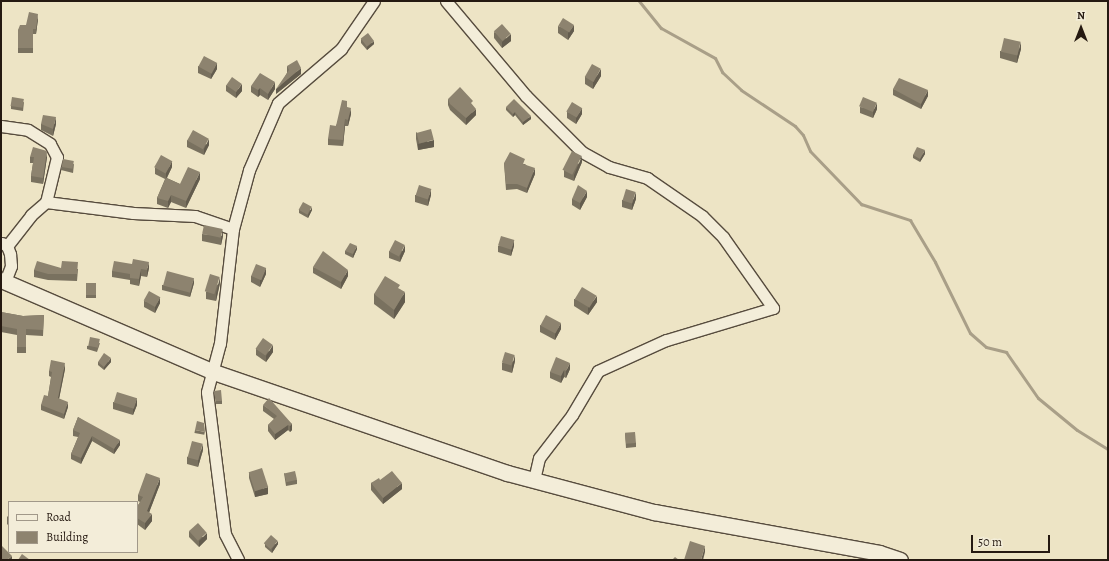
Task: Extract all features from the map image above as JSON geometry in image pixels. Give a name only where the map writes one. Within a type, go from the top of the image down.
[{"type":"street","points":[[238,560],[225,534],[207,392],[211,371],[220,342],[233,229],[249,170],[278,103],[341,50],[374,1]]},
{"type":"street","points":[[446,1],[526,96],[582,152],[609,167],[647,178],[702,216],[723,237],[773,308],[666,340],[598,371],[572,415],[539,458],[534,479]]},
{"type":"street","points":[[1,126],[28,130],[50,144],[57,157],[46,202],[31,215],[4,244],[10,266],[3,281],[211,371],[507,473],[534,479],[598,499],[661,513],[879,553],[900,560]]},
{"type":"street","points":[[46,202],[133,213],[195,216],[233,229]]},
{"type":"building","points":[[29,12],[38,14],[36,29],[33,29],[33,48],[18,48],[18,30],[20,25],[26,25]]},
{"type":"building","points":[[563,18],[574,25],[569,33],[558,26]]},
{"type":"building","points":[[502,24],[511,34],[503,41],[494,31]]},
{"type":"building","points":[[368,33],[374,41],[367,46],[361,38]]},
{"type":"building","points":[[1004,38],[1021,42],[1017,55],[1001,52]]},
{"type":"building","points":[[204,56],[217,63],[212,74],[198,67]]},
{"type":"building","points":[[297,60],[301,68],[276,89],[289,70],[287,66]]},
{"type":"building","points":[[592,64],[601,69],[593,82],[585,77]]},
{"type":"building","points":[[260,73],[275,82],[268,94],[260,88],[258,90],[251,86]]},
{"type":"building","points":[[232,77],[242,84],[236,92],[226,85]]},
{"type":"building","points":[[899,78],[928,90],[921,104],[893,89]]},
{"type":"building","points":[[460,87],[473,101],[471,103],[476,109],[466,118],[450,104],[448,99]]},
{"type":"building","points":[[12,97],[24,99],[22,108],[11,106]]},
{"type":"building","points":[[863,97],[877,103],[873,112],[859,106]]},
{"type":"building","points":[[514,99],[531,116],[523,122],[515,112],[513,114],[506,107]]},
{"type":"building","points":[[342,100],[347,101],[347,107],[351,108],[348,120],[345,119],[343,140],[328,139],[330,125],[336,126]]},
{"type":"building","points":[[572,102],[582,108],[577,118],[566,111]]},
{"type":"building","points":[[43,115],[56,117],[53,129],[41,124]]},
{"type":"building","points":[[431,129],[434,140],[419,144],[417,133]]},
{"type":"building","points":[[193,130],[209,139],[203,149],[187,140]]},
{"type":"building","points":[[33,147],[47,151],[43,178],[31,176],[34,157],[30,157]]},
{"type":"building","points":[[917,147],[925,150],[920,159],[913,155]]},
{"type":"building","points":[[572,151],[582,156],[572,175],[562,170]]},
{"type":"building","points":[[510,152],[525,159],[523,164],[535,168],[527,188],[517,184],[506,184],[504,163]]},
{"type":"building","points":[[161,155],[172,161],[166,174],[154,167]]},
{"type":"building","points":[[63,159],[74,161],[72,169],[62,167]]},
{"type":"building","points":[[188,167],[200,172],[186,201],[171,195],[168,201],[157,198],[166,178],[180,184]]},
{"type":"building","points":[[419,185],[431,189],[428,199],[416,195]]},
{"type":"building","points":[[578,185],[587,191],[580,203],[572,199]]},
{"type":"building","points":[[626,189],[636,192],[632,203],[622,200]]},
{"type":"building","points":[[303,202],[312,207],[307,215],[299,210]]},
{"type":"building","points":[[204,225],[223,229],[221,238],[202,234]]},
{"type":"building","points":[[501,236],[514,240],[511,250],[498,246]]},
{"type":"building","points":[[395,240],[405,245],[399,257],[389,252]]},
{"type":"building","points":[[350,243],[357,246],[353,254],[345,251]]},
{"type":"building","points":[[323,251],[348,270],[341,282],[313,267]]},
{"type":"building","points":[[133,259],[149,262],[147,270],[141,269],[139,279],[130,278],[130,274],[112,271],[114,261],[132,264]]},
{"type":"building","points":[[37,261],[61,268],[62,261],[78,262],[77,274],[48,274],[34,270]]},
{"type":"building","points":[[256,264],[266,268],[261,280],[251,276]]},
{"type":"building","points":[[167,271],[194,278],[190,293],[163,285]]},
{"type":"building","points":[[210,274],[220,277],[214,294],[205,291]]},
{"type":"building","points":[[385,276],[400,285],[398,288],[405,292],[394,310],[374,294]]},
{"type":"building","points":[[86,283],[96,283],[96,295],[86,295]]},
{"type":"building","points":[[582,287],[597,296],[589,308],[575,299]]},
{"type":"building","points":[[149,291],[160,297],[155,307],[144,301]]},
{"type":"building","points":[[1,312],[23,316],[44,315],[43,330],[26,329],[26,347],[17,347],[17,329],[1,326]]},
{"type":"building","points":[[546,315],[561,323],[555,334],[540,326]]},
{"type":"building","points":[[90,337],[100,339],[98,348],[88,346]]},
{"type":"building","points":[[263,338],[273,345],[265,356],[256,349]]},
{"type":"building","points":[[505,352],[515,355],[511,365],[502,363]]},
{"type":"building","points":[[104,353],[111,358],[104,367],[98,362]]},
{"type":"building","points":[[556,357],[570,363],[566,371],[564,370],[561,376],[550,372]]},
{"type":"building","points":[[51,360],[65,363],[58,398],[68,402],[64,414],[41,405],[44,395],[48,396],[52,372],[49,371]]},
{"type":"building","points":[[221,390],[222,401],[216,401],[214,391]]},
{"type":"building","points":[[117,392],[137,398],[134,409],[114,403]]},
{"type":"building","points":[[269,398],[292,424],[275,434],[268,425],[277,416],[263,405]]},
{"type":"building","points":[[78,417],[120,440],[114,449],[92,436],[81,458],[71,454],[80,433],[73,430]]},
{"type":"building","points":[[197,421],[204,423],[205,432],[195,430]]},
{"type":"building","points":[[635,432],[636,443],[626,444],[625,433]]},
{"type":"building","points":[[192,441],[203,444],[198,460],[188,457]]},
{"type":"building","points":[[262,468],[268,487],[255,491],[249,472]]},
{"type":"building","points":[[295,471],[297,480],[286,482],[284,473]]},
{"type":"building","points":[[392,471],[402,483],[383,498],[371,483],[379,478],[380,480]]},
{"type":"building","points":[[146,473],[160,478],[147,511],[152,514],[145,523],[138,519],[138,505],[143,497],[138,495]]},
{"type":"building","points":[[198,523],[207,533],[198,541],[189,531]]},
{"type":"building","points":[[271,535],[278,541],[271,549],[264,543]]},
{"type":"building","points":[[690,541],[705,546],[701,560],[684,560]]},
{"type":"building","points":[[1,545],[12,556],[7,560],[1,560]]},
{"type":"building","points":[[22,554],[30,560],[18,560]]},
{"type":"building","points":[[675,557],[679,560],[672,560]]},
{"type":"waterway","points":[[639,1],[661,28],[715,58],[722,72],[741,90],[795,126],[803,135],[810,151],[861,204],[910,220],[935,262],[970,333],[986,347],[1006,352],[1038,398],[1077,430],[1108,449]]}]
